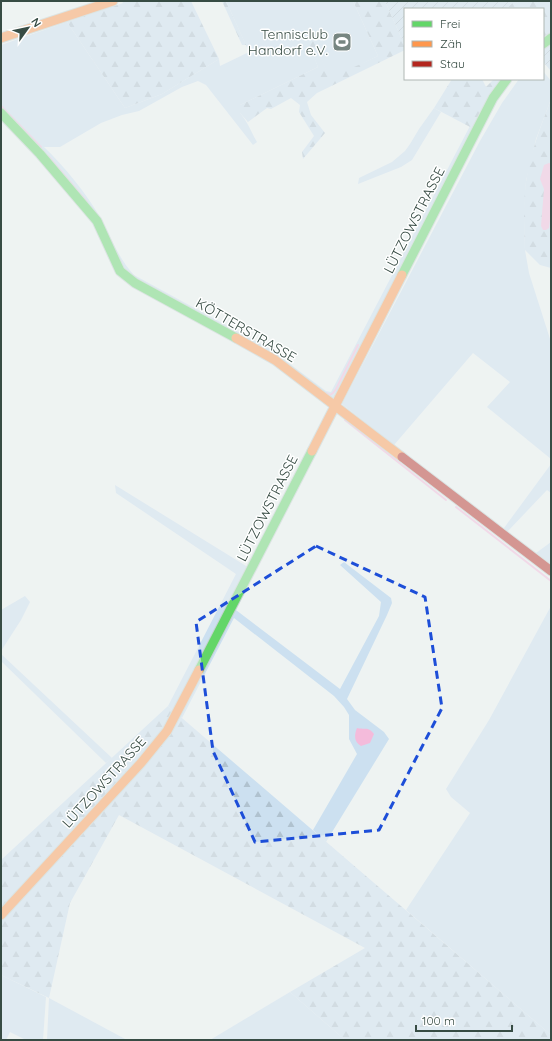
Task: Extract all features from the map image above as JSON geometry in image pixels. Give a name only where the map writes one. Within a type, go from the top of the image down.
[{"type":"street","points":[[1,38],[113,1]]},
{"type":"street","name":"LÜTZOWSTRASSE","points":[[1,915],[141,763],[167,731],[493,98],[506,80]]},
{"type":"street","name":"KÖTTERSTRASSE","points":[[1,113],[40,154],[97,221],[120,271],[135,283],[275,360],[551,571]]},
{"type":"highlighted area","points":[[316,546],[425,597],[442,708],[379,830],[255,842],[213,751],[196,622]]},
{"type":"green space","points":[[122,1],[191,1],[219,59],[162,94],[125,108],[67,22],[123,3]]},
{"type":"green space","points":[[222,1],[226,1],[246,45],[242,45]]},
{"type":"green space","points":[[226,1],[353,1],[378,56],[330,79],[307,28],[303,29],[318,67],[240,105],[240,113],[257,142],[253,145],[206,85],[198,81],[182,87],[139,111],[122,115],[101,123],[60,147],[44,147],[68,172],[89,200],[120,255],[134,275],[270,349],[326,391],[331,392],[470,126],[472,128],[337,395],[333,398],[326,398],[275,360],[120,271],[97,221],[1,110],[1,45],[67,22],[125,108],[162,94],[219,59],[220,66],[249,52]]},
{"type":"green space","points":[[353,1],[385,1],[404,44],[404,50],[317,93],[307,102],[311,115],[325,133],[303,159],[302,152],[314,136],[299,112],[300,105],[291,98],[271,109],[267,108],[248,122],[240,113],[240,105],[318,67],[302,29],[307,27],[330,78],[378,56]]},
{"type":"green space","points":[[385,1],[514,1],[507,8],[404,8],[404,44]]},
{"type":"green space","points":[[514,1],[549,1],[551,3],[551,32],[544,37],[544,8],[507,8]]},
{"type":"green space","points":[[551,43],[551,71],[544,63],[544,48]]},
{"type":"green space","points":[[544,72],[551,81],[551,99],[536,139],[526,181],[524,214],[525,250],[529,273],[551,342],[551,459],[487,407],[510,382],[473,353],[394,445],[342,404],[480,141],[502,103],[518,80],[544,80]]},
{"type":"green space","points":[[451,80],[482,80],[486,87],[493,80],[502,80],[492,92],[472,128],[434,108]]},
{"type":"green space","points":[[551,99],[551,268],[540,265],[525,250],[524,199],[530,161]]},
{"type":"green space","points":[[434,108],[441,112],[412,160],[401,167],[358,184],[359,178],[392,162],[405,151]]},
{"type":"green space","points":[[551,464],[551,493],[547,490],[507,532],[504,528]]},
{"type":"green space","points":[[115,485],[251,569],[232,607],[340,689],[379,616],[381,602],[340,565],[344,562],[391,598],[392,603],[387,615],[347,699],[355,710],[384,732],[389,739],[326,842],[313,830],[357,754],[349,739],[349,715],[334,696],[234,618],[182,718],[168,706],[236,574],[116,493]]},
{"type":"green space","points":[[551,542],[551,564],[536,553]]},
{"type":"green space","points":[[25,596],[30,602],[21,620],[1,651],[1,610]]},
{"type":"green space","points":[[551,606],[551,1035],[406,910],[470,813],[451,797],[446,789],[489,720]]},
{"type":"green space","points":[[1,654],[112,758],[106,763],[1,661]]},
{"type":"green space","points":[[168,706],[551,1035],[551,1040],[345,1040],[290,992],[365,948],[119,815],[70,903],[49,998],[1,975],[1,860]]},
{"type":"green space","points":[[1,975],[46,997],[43,1040],[26,1040],[10,1032],[6,1040],[1,1040]]},
{"type":"green space","points":[[290,992],[345,1040],[210,1040]]},
{"type":"green space","points":[[49,998],[127,1040],[47,1040]]},
{"type":"shaded area","points":[[549,163],[551,164],[551,212],[549,228],[543,230],[541,226],[544,189],[540,179],[544,165]]},
{"type":"shaded area","points":[[357,728],[368,729],[374,734],[370,743],[361,746],[357,742],[355,733]]},
{"type":"waterway","points":[[1,106],[41,147]]},
{"type":"waterway","points":[[48,156],[87,202]]},
{"type":"waterway","points":[[326,393],[330,395],[336,389],[358,345]]},
{"type":"waterway","points":[[345,420],[446,500]]},
{"type":"waterway","points":[[456,507],[551,581]]},
{"type":"traffic: fast","points":[[544,43],[551,38]]},
{"type":"traffic: fast","points":[[402,275],[493,98],[506,80]]},
{"type":"traffic: fast","points":[[1,113],[40,154],[97,221],[120,271],[135,283],[236,338]]},
{"type":"traffic: fast","points":[[199,670],[312,451]]},
{"type":"traffic: slow","points":[[1,38],[113,1]]},
{"type":"traffic: slow","points":[[312,451],[402,275]]},
{"type":"traffic: slow","points":[[236,338],[275,360],[402,457]]},
{"type":"traffic: slow","points":[[1,915],[141,763],[167,731],[199,670]]},
{"type":"traffic: jam","points":[[402,457],[551,571]]},
{"type":"place","name":"Tennisclub Handorf e.V.","points":[[342,42]]}]
